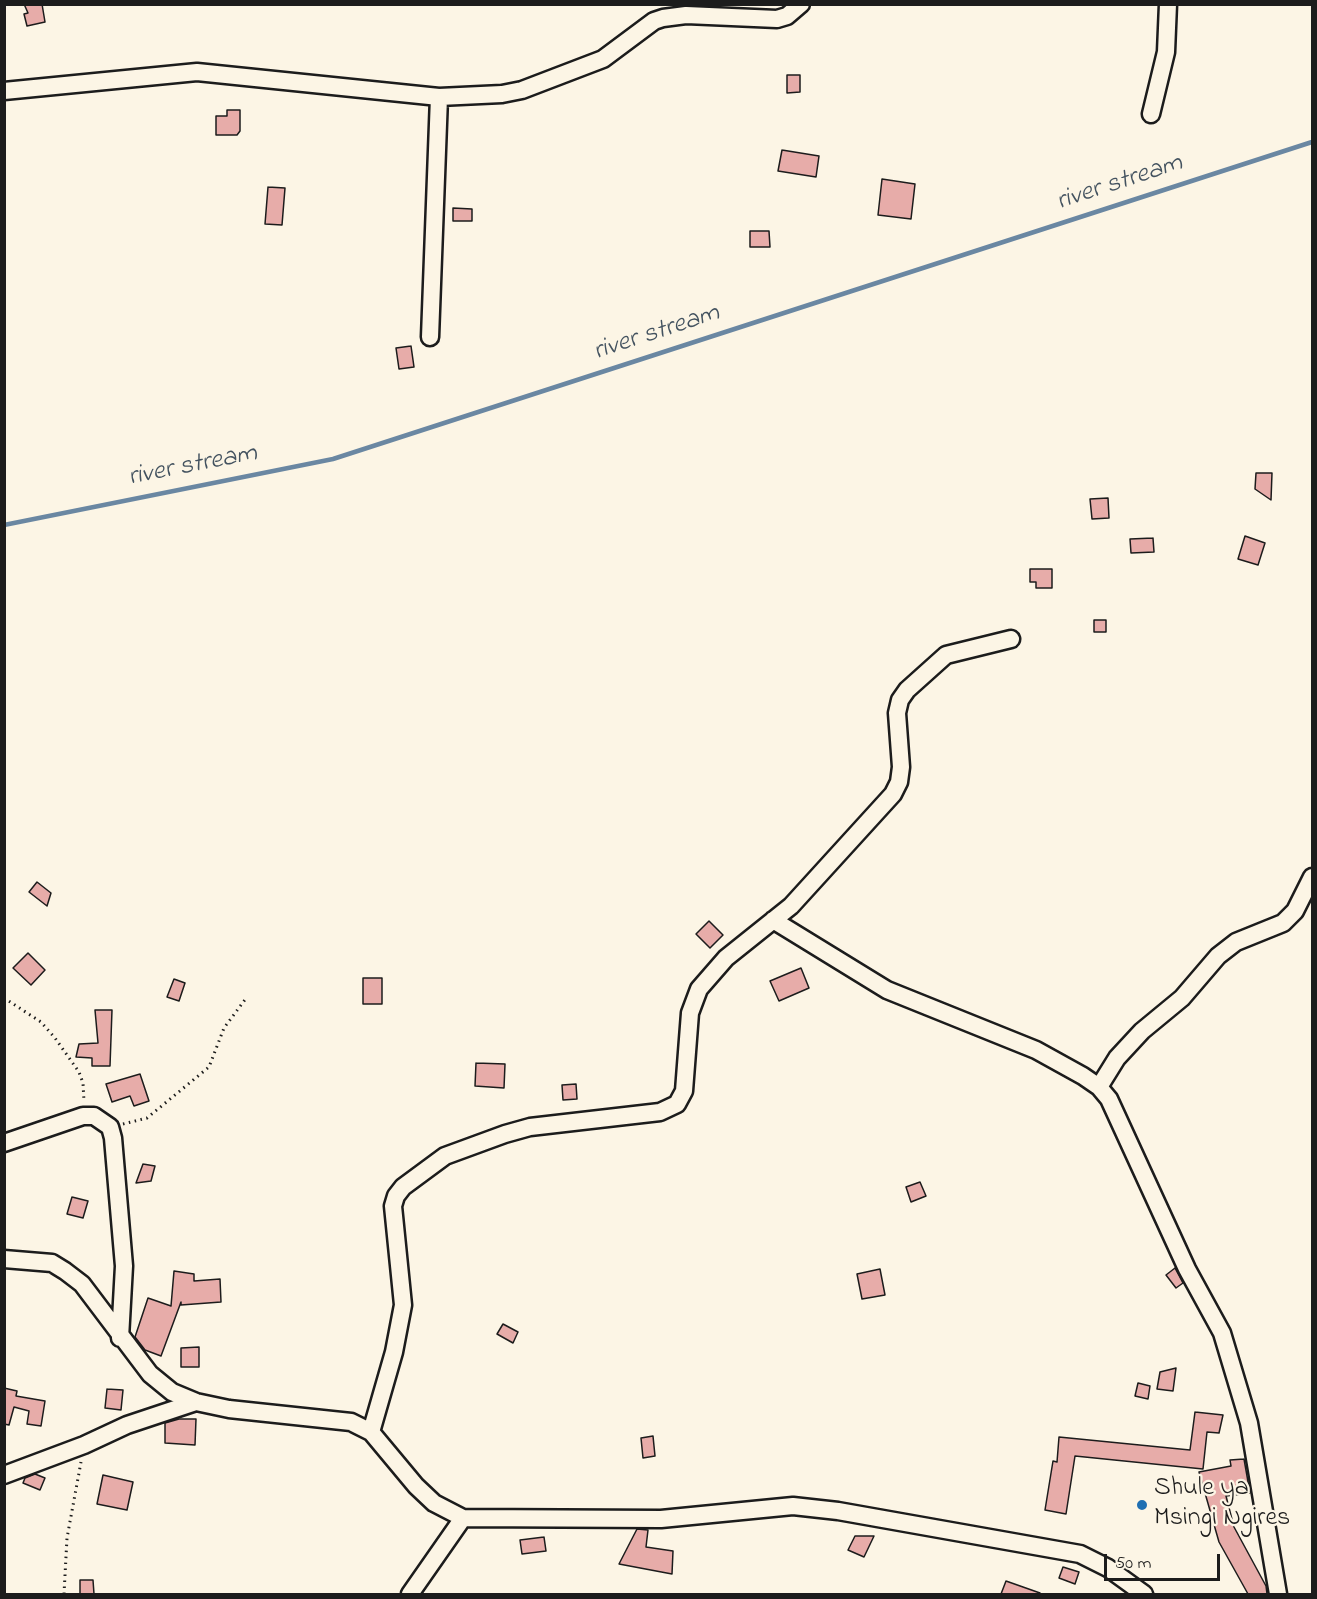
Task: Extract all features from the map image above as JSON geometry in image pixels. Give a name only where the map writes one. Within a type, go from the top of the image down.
[{"type":"street","points":[[4,91],[197,72],[439,97],[502,94],[522,90],[578,71],[624,47],[654,21],[663,18],[686,15],[777,19],[786,16],[801,4]]},
{"type":"street","points":[[1151,114],[1166,52],[1168,4]]},
{"type":"street","points":[[430,337],[439,97]]},
{"type":"street","points":[[371,1432],[394,1352],[403,1305],[393,1206],[396,1196],[404,1187],[445,1156],[505,1134],[530,1127],[660,1112],[677,1104],[684,1091],[693,999],[726,958],[791,906],[893,794],[899,782],[901,767],[897,713],[907,690],[946,655],[1011,639]]},
{"type":"street","points":[[1099,1087],[1117,1058],[1142,1031],[1182,998],[1218,956],[1236,942],[1283,923],[1305,895],[1312,876]]},
{"type":"street","points":[[773,920],[887,990],[1036,1050],[1099,1087],[1109,1099],[1187,1269],[1222,1333],[1249,1423],[1278,1594]]},
{"type":"street","points":[[4,1143],[83,1116],[94,1116],[110,1126],[124,1266],[120,1338]]},
{"type":"street","points":[[4,1259],[52,1263],[66,1271],[82,1284],[120,1338],[150,1374],[172,1392],[196,1402],[229,1409],[351,1422],[371,1432],[416,1486],[434,1503],[463,1518],[662,1519],[758,1508],[793,1506],[816,1508],[1080,1554],[1108,1568],[1144,1594]]},
{"type":"street","points":[[4,1475],[84,1445],[127,1425],[196,1402]]},
{"type":"street","points":[[410,1594],[463,1518]]},
{"type":"path","points":[[110,1126],[147,1118],[209,1067],[224,1028],[247,997]]},
{"type":"path","points":[[4,998],[40,1022],[79,1072],[85,1095],[83,1116]]},
{"type":"path","points":[[64,1594],[67,1538],[84,1445]]},
{"type":"building","points":[[24,4],[42,4],[45,22],[27,26],[24,14],[28,13]]},
{"type":"building","points":[[787,75],[800,75],[800,92],[787,93]]},
{"type":"building","points":[[227,110],[240,110],[240,131],[237,135],[216,135],[216,116],[227,116]]},
{"type":"building","points":[[782,150],[819,156],[816,177],[778,171]]},
{"type":"building","points":[[882,179],[915,184],[911,219],[878,215]]},
{"type":"building","points":[[268,187],[285,188],[282,225],[265,224]]},
{"type":"building","points":[[453,208],[472,209],[472,221],[453,221]]},
{"type":"building","points":[[750,231],[769,231],[770,247],[750,247]]},
{"type":"building","points":[[411,346],[414,367],[399,369],[396,348]]},
{"type":"building","points":[[1256,473],[1272,473],[1271,500],[1255,489]]},
{"type":"building","points":[[1108,498],[1109,518],[1092,519],[1090,499]]},
{"type":"building","points":[[1245,536],[1265,543],[1258,565],[1238,559]]},
{"type":"building","points":[[1153,538],[1154,552],[1131,553],[1130,539]]},
{"type":"building","points":[[1030,569],[1052,569],[1052,588],[1036,588],[1036,582],[1030,582]]},
{"type":"building","points":[[1094,620],[1106,620],[1106,632],[1094,632]]},
{"type":"building","points":[[37,882],[51,893],[47,906],[29,892]]},
{"type":"building","points":[[709,921],[723,935],[710,948],[696,934]]},
{"type":"building","points":[[28,953],[45,970],[31,985],[13,968]]},
{"type":"building","points":[[801,968],[809,988],[779,1001],[770,981]]},
{"type":"building","points":[[363,978],[382,978],[382,1004],[363,1004]]},
{"type":"building","points":[[174,979],[185,983],[179,1001],[167,997]]},
{"type":"building","points":[[95,1010],[112,1010],[110,1066],[92,1066],[92,1058],[76,1057],[79,1044],[98,1043]]},
{"type":"building","points":[[476,1063],[505,1064],[504,1088],[475,1086]]},
{"type":"building","points":[[140,1074],[149,1101],[134,1106],[130,1096],[112,1102],[106,1084]]},
{"type":"building","points":[[576,1084],[577,1099],[563,1100],[562,1085]]},
{"type":"building","points":[[143,1164],[155,1166],[151,1181],[136,1183]]},
{"type":"building","points":[[920,1182],[926,1196],[911,1202],[906,1187]]},
{"type":"building","points":[[72,1197],[88,1201],[83,1218],[67,1214]]},
{"type":"building","points":[[1175,1268],[1183,1283],[1176,1288],[1166,1275]]},
{"type":"building","points":[[880,1269],[885,1295],[862,1299],[857,1274]]},
{"type":"building","points":[[174,1271],[194,1274],[194,1281],[220,1279],[221,1302],[181,1305],[181,1302],[161,1356],[145,1350],[135,1337],[148,1298],[171,1306]]},
{"type":"building","points":[[503,1324],[518,1332],[513,1343],[497,1334]]},
{"type":"building","points":[[199,1347],[199,1367],[181,1367],[181,1348]]},
{"type":"building","points":[[1176,1368],[1173,1391],[1157,1389],[1160,1372]]},
{"type":"building","points":[[1138,1383],[1150,1386],[1148,1399],[1135,1396]]},
{"type":"building","points":[[4,1388],[17,1391],[16,1396],[45,1401],[41,1426],[27,1424],[29,1411],[14,1407],[9,1425],[4,1424]]},
{"type":"building","points":[[107,1389],[123,1390],[121,1410],[105,1408]]},
{"type":"building","points":[[1195,1412],[1223,1415],[1219,1433],[1207,1432],[1203,1469],[1075,1456],[1066,1514],[1045,1510],[1053,1461],[1057,1462],[1059,1437],[1190,1450]]},
{"type":"building","points":[[179,1419],[196,1419],[195,1445],[165,1443],[165,1423]]},
{"type":"building","points":[[653,1436],[655,1456],[643,1458],[641,1438]]},
{"type":"building","points":[[1244,1459],[1250,1493],[1226,1496],[1234,1527],[1266,1586],[1267,1594],[1248,1594],[1219,1542],[1199,1472],[1231,1466],[1230,1460]]},
{"type":"building","points":[[35,1474],[45,1478],[40,1490],[23,1483],[25,1478]]},
{"type":"building","points":[[103,1475],[133,1482],[127,1510],[97,1504]]},
{"type":"building","points":[[637,1529],[648,1530],[646,1547],[673,1551],[672,1574],[619,1564]]},
{"type":"building","points":[[855,1536],[874,1536],[864,1557],[848,1550]]},
{"type":"building","points":[[544,1537],[546,1551],[522,1554],[520,1540]]},
{"type":"building","points":[[1063,1567],[1079,1572],[1075,1584],[1059,1578]]},
{"type":"building","points":[[80,1580],[93,1580],[94,1594],[80,1594]]},
{"type":"building","points":[[1006,1581],[1040,1593],[1040,1594],[1001,1594]]},
{"type":"waterway","name":"river stream","points":[[4,525],[333,459],[1312,142]]},
{"type":"place","name":"Shule ya Msingi Ngires","points":[[1142,1505]]}]
